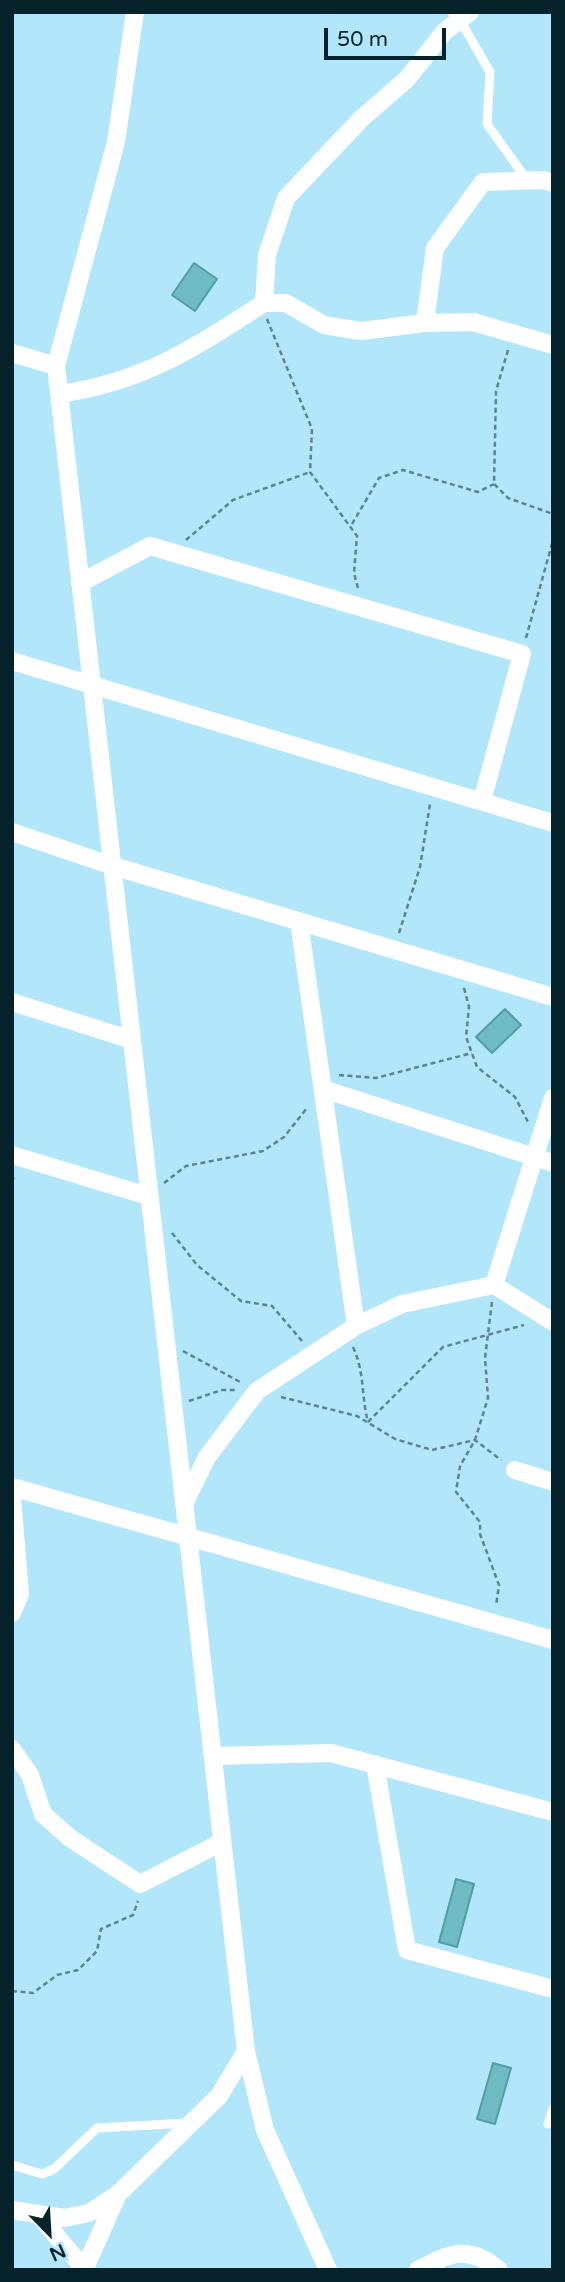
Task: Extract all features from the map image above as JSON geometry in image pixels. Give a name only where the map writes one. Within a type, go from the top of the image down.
[{"type":"street","points":[[135,12],[116,142],[56,366],[246,2052],[265,2130],[322,2265]]},
{"type":"street","points":[[264,303],[267,255],[286,198],[362,118],[407,79],[461,15]]},
{"type":"street","points":[[425,323],[435,248],[483,182],[527,180],[553,183]]},
{"type":"street","points":[[59,394],[101,388],[150,371],[264,303],[285,303],[324,325],[361,331],[425,323],[473,322],[553,345]]},
{"type":"street","points":[[12,353],[56,366]]},
{"type":"street","points":[[80,583],[150,546],[522,654],[482,801]]},
{"type":"street","points":[[12,661],[553,823]]},
{"type":"street","points":[[12,832],[113,866],[553,997]]},
{"type":"street","points":[[299,921],[322,1081],[352,1329]]},
{"type":"street","points":[[12,1002],[132,1040]]},
{"type":"street","points":[[322,1081],[537,1150],[553,1163]]},
{"type":"street","points":[[494,1285],[553,1098]]},
{"type":"street","points":[[12,1155],[149,1200]]},
{"type":"street","points":[[184,1504],[207,1457],[257,1391],[352,1329],[402,1304],[494,1285],[552,1322]]},
{"type":"street","points":[[515,1470],[553,1482]]},
{"type":"street","points":[[12,1487],[553,1640]]},
{"type":"street","points":[[12,1498],[20,1594],[12,1613]]},
{"type":"street","points":[[12,1749],[30,1775],[43,1814],[70,1838],[140,1884],[222,1842]]},
{"type":"street","points":[[212,1756],[331,1752],[553,1812]]},
{"type":"street","points":[[375,1764],[407,1951],[553,1989]]},
{"type":"street","points":[[12,2210],[64,2218],[89,2213],[118,2194],[219,2096],[246,2052]]},
{"type":"street","points":[[38,2214],[85,2269],[118,2194]]},
{"type":"street","points":[[418,2270],[450,2252],[481,2256],[499,2270]]},
{"type":"lane","points":[[461,15],[490,72],[487,124],[527,180]]},
{"type":"lane","points":[[548,2124],[553,2109]]},
{"type":"lane","points":[[12,2165],[42,2174],[54,2169],[97,2128],[191,2123]]},
{"type":"path","points":[[264,303],[270,331],[312,429],[310,472],[352,525],[357,536],[354,573],[364,608]]},
{"type":"path","points":[[513,333],[496,391],[494,484],[508,498],[553,514]]},
{"type":"path","points":[[352,525],[379,478],[402,470],[478,492],[494,484]]},
{"type":"path","points":[[172,552],[233,500],[310,472]]},
{"type":"path","points":[[522,654],[553,540]]},
{"type":"path","points":[[394,949],[421,867],[433,787]]},
{"type":"path","points":[[458,968],[469,1007],[466,1037],[477,1067],[515,1097],[537,1150]]},
{"type":"path","points":[[314,1354],[272,1306],[241,1301],[197,1265],[149,1200],[186,1166],[263,1151],[284,1137],[322,1081],[376,1078],[472,1054]]},
{"type":"path","points":[[493,1623],[499,1585],[480,1534],[480,1522],[456,1492],[460,1466],[475,1440],[488,1398],[485,1359],[494,1285]]},
{"type":"path","points":[[368,1422],[443,1347],[531,1322],[552,1322]]},
{"type":"path","points":[[352,1329],[363,1368],[363,1401],[368,1422]]},
{"type":"path","points":[[165,1341],[257,1391]]},
{"type":"path","points":[[173,1406],[222,1390],[257,1391],[357,1416],[395,1439],[432,1450],[475,1440],[515,1470]]},
{"type":"path","points":[[12,1991],[33,1993],[57,1975],[78,1970],[97,1951],[101,1929],[133,1915],[140,1884]]},
{"type":"building","points":[[194,263],[217,279],[195,311],[172,295]]},
{"type":"building","points":[[505,1009],[521,1025],[492,1053],[476,1037]]},
{"type":"building","points":[[456,1879],[474,1884],[457,1947],[439,1942]]},
{"type":"building","points":[[493,2063],[511,2068],[495,2124],[477,2119]]}]
